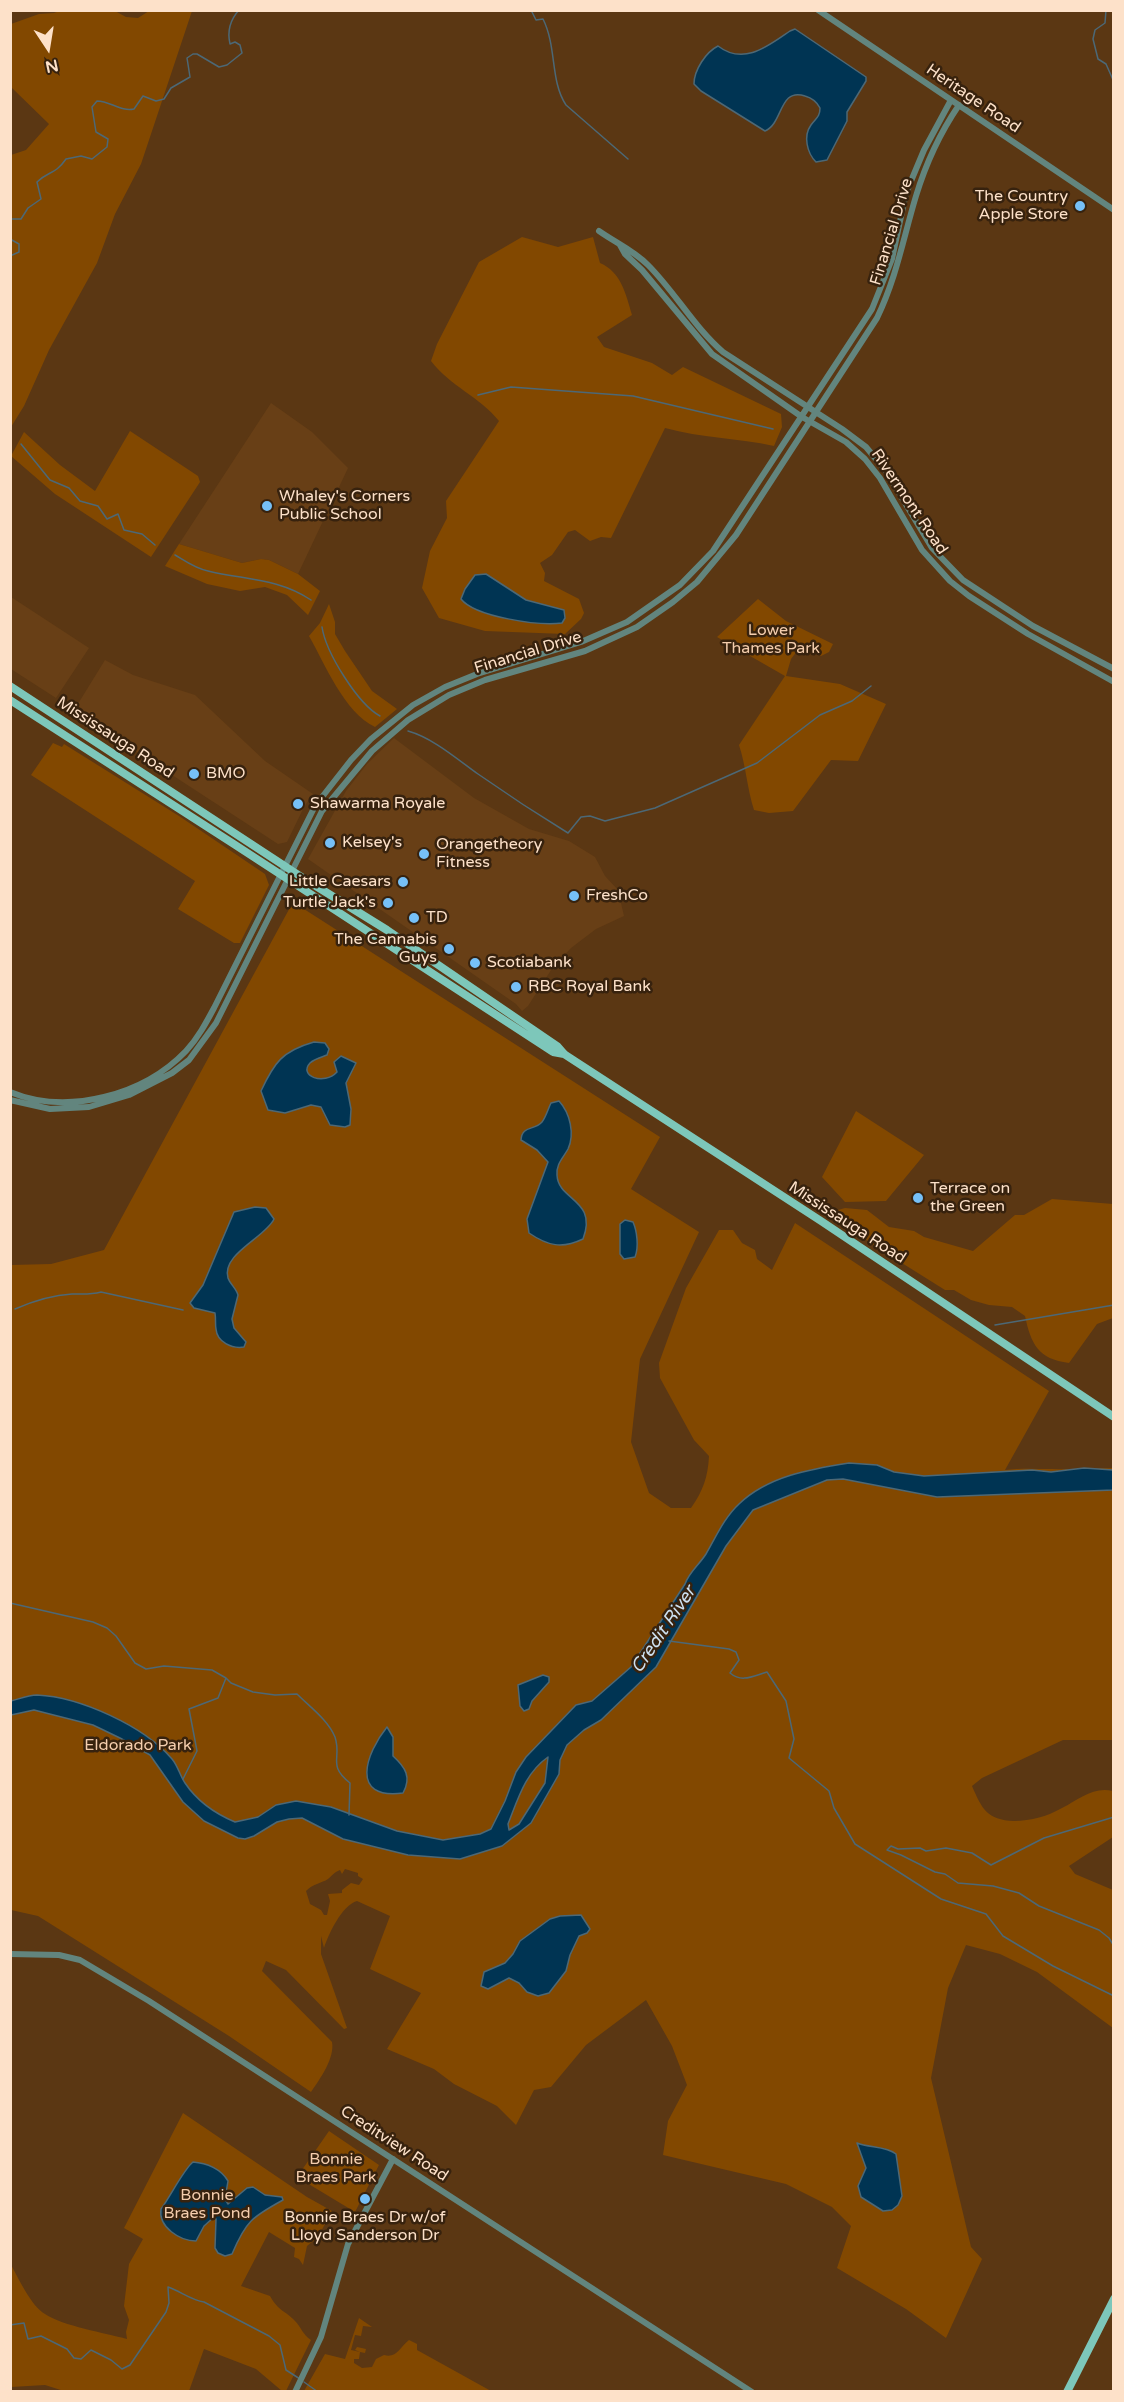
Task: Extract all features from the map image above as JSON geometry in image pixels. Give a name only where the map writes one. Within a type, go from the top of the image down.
[{"type":"main road","name":"Mississauga Road","points":[[10,686],[287,872],[378,939],[544,1047],[564,1054]]},
{"type":"main road","name":"Mississauga Road","points":[[10,700],[287,872],[387,930],[556,1046],[564,1054],[821,1221],[1113,1417]]},
{"type":"main road","points":[[1067,2391],[1113,2299]]},
{"type":"street","name":"Heritage Road","points":[[818,10],[1113,210]]},
{"type":"street","name":"Financial Drive","points":[[10,1100],[50,1108],[89,1107],[112,1102],[146,1089],[189,1060],[216,1023],[287,872],[315,806],[366,744],[413,705],[444,687],[477,674],[603,634],[638,615],[680,585],[720,542],[872,309],[892,259],[906,193],[924,150],[951,99]]},
{"type":"street","name":"Financial Drive","points":[[10,1092],[50,1101],[90,1100],[143,1082],[179,1057],[196,1039],[210,1016],[322,811],[372,751],[408,720],[438,701],[470,686],[585,651],[649,620],[686,591],[710,567],[731,541],[877,318],[894,280],[923,176],[938,139],[959,105]]},
{"type":"street","name":"Rivermont Road","points":[[599,231],[630,249],[647,264],[715,345],[854,437],[877,460],[928,542],[954,572],[982,594],[1033,626],[1113,669]]},
{"type":"street","name":"Rivermont Road","points":[[620,245],[625,254],[642,270],[712,354],[802,417],[846,442],[871,466],[916,541],[950,580],[969,596],[1028,634],[1113,682]]},
{"type":"street","name":"Creditview Road","points":[[10,1954],[59,1955],[80,1960],[157,2006],[752,2391]]},
{"type":"street","points":[[295,2391],[317,2346],[348,2244],[393,2159]]},
{"type":"shaded area","name":"Whaley's Corners Public School","points":[[271,403],[312,432],[348,468],[298,574],[269,560],[261,559],[242,563],[179,544]]},
{"type":"shaded area","points":[[11,597],[89,648],[56,698],[11,669]]},
{"type":"shaded area","points":[[105,660],[133,675],[195,695],[265,761],[313,794],[287,842],[278,844],[80,715],[76,707]]},
{"type":"shaded area","points":[[394,738],[474,798],[529,829],[569,841],[595,857],[605,876],[618,890],[624,916],[596,929],[571,948],[553,967],[528,1006],[522,1011],[516,1004],[308,859],[346,791],[367,764]]},
{"type":"green space","points":[[62,10],[115,11],[126,17],[138,18],[149,11],[192,11],[141,164],[115,214],[97,263],[49,350],[24,406],[11,427],[11,155],[26,150],[49,124],[11,87],[11,24],[39,14]]},
{"type":"green space","points":[[522,237],[558,247],[593,237],[600,263],[618,278],[632,315],[597,337],[604,347],[652,363],[672,375],[683,367],[781,414],[782,427],[774,446],[665,428],[611,538],[601,537],[590,541],[575,530],[568,532],[552,555],[540,563],[545,573],[544,581],[579,599],[584,613],[581,619],[565,634],[485,631],[439,618],[422,588],[430,551],[447,518],[446,501],[499,421],[483,405],[447,378],[431,361],[437,344],[479,262]]},
{"type":"green space","points":[[130,431],[198,476],[200,482],[151,557],[55,494],[11,456],[24,432],[60,465],[95,491]]},
{"type":"green space","points":[[179,544],[242,563],[261,559],[269,560],[298,574],[320,591],[308,615],[287,595],[265,587],[240,591],[207,584],[165,566]]},
{"type":"green space","name":"Lower Thames Park","points":[[758,599],[786,621],[833,644],[829,652],[821,656],[808,649],[797,651],[791,659],[786,676],[840,684],[886,704],[858,761],[831,760],[793,811],[769,813],[754,810],[739,745],[785,676],[717,637]]},
{"type":"green space","points":[[329,604],[335,622],[335,634],[345,651],[372,691],[397,709],[375,727],[364,720],[345,699],[309,636],[320,623]]},
{"type":"green space","points":[[53,743],[62,747],[64,744],[179,816],[265,874],[269,885],[240,943],[234,943],[178,909],[195,881],[31,775]]},
{"type":"green space","name":"Eldorado Park","points":[[293,902],[660,1137],[631,1189],[699,1232],[640,1359],[631,1442],[649,1493],[671,1508],[691,1508],[702,1490],[706,1477],[709,1456],[694,1440],[660,1378],[659,1363],[686,1288],[719,1230],[733,1230],[742,1243],[755,1250],[757,1259],[772,1270],[795,1223],[1049,1391],[1005,1470],[1113,1468],[1113,1740],[1063,1740],[982,1778],[972,1786],[979,1801],[991,1816],[1014,1821],[1045,1816],[1099,1790],[1113,1791],[1113,1837],[1069,1866],[1075,1874],[1113,1890],[1113,2028],[1037,1972],[1000,1954],[966,1945],[948,1988],[931,2078],[971,2247],[982,2259],[946,2338],[906,2309],[837,2268],[851,2226],[832,2207],[786,2184],[663,2155],[668,2121],[687,2085],[672,2046],[646,2000],[586,2045],[551,2087],[534,2090],[516,2125],[497,2106],[454,2084],[434,2069],[387,2049],[421,1993],[370,1969],[390,1916],[357,1901],[341,1914],[324,1948],[321,1936],[321,1954],[347,2028],[344,2029],[286,1970],[266,1961],[262,1971],[332,2042],[329,2061],[311,2092],[229,2036],[38,1916],[11,1910],[11,1265],[51,1264],[104,1250]],"holes":[[[345,1869],[358,1873],[358,1876],[363,1879],[359,1885],[351,1883],[342,1890],[342,1893],[328,1894],[330,1901],[327,1915],[310,1904],[306,1891],[311,1887],[340,1870],[342,1874]]]},
{"type":"green space","points":[[856,1111],[924,1155],[886,1201],[845,1202],[822,1177]]},
{"type":"green space","points":[[1052,1199],[1113,1204],[1113,1318],[1097,1324],[1069,1363],[1043,1354],[1033,1342],[1025,1316],[1012,1307],[989,1305],[971,1300],[954,1290],[945,1290],[870,1243],[839,1221],[831,1212],[845,1208],[867,1210],[889,1227],[914,1231],[924,1237],[973,1251],[1015,1215],[1024,1215]]},
{"type":"green space","name":"Bonnie Braes Pond","points":[[183,2113],[307,2197],[332,2211],[318,2237],[307,2246],[303,2265],[299,2259],[294,2257],[295,2248],[269,2232],[241,2286],[270,2296],[311,2340],[286,2391],[282,2391],[256,2369],[204,2349],[189,2391],[67,2392],[45,2385],[11,2387],[10,2263],[30,2298],[45,2314],[73,2326],[127,2339],[129,2320],[124,2306],[129,2264],[143,2239],[124,2228]]},
{"type":"green space","name":"Bonnie Braes Park","points":[[329,2131],[379,2165],[355,2212],[297,2177]]},
{"type":"green space","points":[[359,2318],[372,2327],[363,2326],[361,2336],[355,2335],[351,2350],[360,2352],[359,2359],[354,2359],[354,2363],[362,2368],[372,2367],[376,2359],[384,2355],[395,2354],[409,2340],[417,2344],[417,2350],[491,2391],[304,2391],[325,2354],[345,2359]]},
{"type":"green space","points":[[357,2347],[366,2349],[365,2353],[355,2350]]},
{"type":"water","points":[[795,29],[866,77],[866,81],[847,112],[847,121],[827,160],[816,162],[807,144],[807,134],[820,111],[819,106],[812,99],[797,95],[790,97],[771,127],[765,131],[701,91],[694,84],[696,73],[702,62],[709,52],[718,46],[737,54],[756,52]]},
{"type":"water","points":[[486,574],[526,600],[564,610],[565,618],[562,623],[508,619],[479,611],[468,605],[461,599],[465,589],[475,575]]},
{"type":"water","points":[[314,1042],[325,1043],[329,1049],[327,1055],[316,1059],[307,1068],[307,1072],[314,1078],[326,1078],[337,1072],[334,1062],[341,1056],[356,1063],[346,1083],[351,1109],[350,1125],[345,1127],[330,1125],[321,1107],[311,1105],[285,1113],[268,1110],[261,1091],[280,1059]]},
{"type":"water","points":[[559,1101],[569,1118],[571,1137],[568,1149],[559,1164],[557,1175],[559,1184],[582,1208],[586,1226],[583,1239],[555,1245],[542,1241],[529,1233],[527,1219],[548,1162],[537,1150],[521,1140],[526,1130],[542,1122],[551,1103]]},
{"type":"water","points":[[255,1207],[266,1208],[274,1219],[237,1254],[228,1269],[228,1278],[238,1295],[232,1319],[234,1328],[246,1342],[244,1347],[235,1347],[219,1338],[215,1313],[194,1308],[190,1303],[203,1285],[234,1212]]},
{"type":"water","points":[[625,1220],[633,1222],[637,1244],[635,1257],[624,1259],[620,1254],[620,1224]]},
{"type":"water","name":"Credit River","points":[[849,1463],[877,1465],[894,1472],[924,1476],[1032,1470],[1051,1472],[1084,1468],[1113,1470],[1113,1490],[937,1497],[843,1479],[827,1480],[753,1510],[726,1546],[656,1667],[601,1720],[584,1730],[567,1745],[560,1760],[559,1774],[531,1823],[502,1846],[460,1859],[408,1855],[343,1839],[302,1818],[277,1822],[254,1836],[245,1839],[238,1838],[204,1821],[183,1802],[150,1755],[120,1738],[93,1725],[34,1710],[11,1715],[11,1701],[37,1695],[72,1701],[110,1715],[145,1735],[160,1747],[174,1762],[183,1780],[195,1796],[214,1811],[235,1822],[258,1817],[276,1805],[296,1801],[331,1807],[397,1831],[443,1840],[480,1834],[491,1829],[516,1772],[526,1757],[576,1705],[592,1701],[631,1667],[734,1509],[750,1494],[777,1480],[805,1471]],"holes":[[[548,1757],[545,1783],[519,1824],[509,1830],[508,1824],[523,1787],[533,1771]]]},
{"type":"water","points":[[543,1675],[549,1677],[549,1682],[532,1701],[529,1709],[524,1711],[520,1706],[518,1685]]},
{"type":"water","points":[[387,1727],[393,1737],[393,1756],[401,1764],[407,1777],[403,1793],[386,1793],[375,1789],[369,1782],[367,1772],[369,1761],[373,1749]]},
{"type":"water","points":[[581,1915],[590,1929],[579,1936],[570,1955],[566,1971],[549,1993],[538,1996],[527,1992],[519,1983],[509,1978],[488,1989],[481,1986],[484,1972],[505,1963],[520,1941],[550,1919]]},
{"type":"water","points":[[857,2143],[896,2154],[902,2196],[898,2205],[892,2210],[883,2211],[861,2197],[858,2186],[866,2168]]},
{"type":"water","points":[[193,2162],[213,2167],[222,2173],[228,2181],[225,2199],[228,2204],[247,2188],[253,2187],[265,2195],[282,2197],[283,2200],[251,2221],[232,2254],[225,2256],[218,2253],[215,2248],[216,2219],[214,2217],[204,2226],[196,2241],[177,2236],[163,2222],[161,2209]]},
{"type":"waterway","points":[[10,219],[21,219],[28,208],[41,199],[37,182],[58,168],[66,159],[81,156],[92,159],[107,147],[108,139],[96,132],[92,107],[97,101],[129,110],[134,109],[143,96],[156,101],[164,99],[171,88],[190,77],[187,58],[193,54],[219,67],[227,65],[242,53],[240,45],[235,42],[230,44],[229,39],[230,26],[239,10]]},
{"type":"waterway","points":[[416,10],[440,10]]},
{"type":"waterway","points":[[471,10],[484,10]]},
{"type":"waterway","points":[[531,10],[536,20],[543,19],[550,41],[555,75],[566,105],[628,159]]},
{"type":"waterway","points":[[1106,10],[1105,23],[1095,30],[1093,39],[1098,59],[1106,64],[1114,82]]},
{"type":"waterway","points":[[10,239],[19,244],[19,252],[10,256]]},
{"type":"waterway","points":[[478,395],[511,387],[633,396],[773,429]]},
{"type":"waterway","points":[[21,444],[50,480],[69,488],[80,501],[98,506],[107,519],[118,514],[124,530],[142,534],[155,545]]},
{"type":"waterway","points":[[175,555],[204,570],[286,587],[311,600]]},
{"type":"waterway","points":[[322,627],[330,650],[344,677],[362,701],[380,716]]},
{"type":"waterway","points":[[408,731],[436,744],[568,833],[581,817],[590,816],[605,821],[655,808],[757,763],[820,715],[852,701],[871,686]]},
{"type":"waterway","points":[[15,1309],[35,1301],[58,1296],[101,1292],[183,1310]]},
{"type":"waterway","points":[[995,1325],[1114,1305]]},
{"type":"waterway","points":[[10,1603],[93,1622],[107,1628],[116,1636],[135,1663],[146,1669],[164,1666],[212,1670],[231,1683],[253,1692],[275,1695],[297,1694],[323,1719],[335,1737],[337,1766],[343,1777],[350,1783],[349,1815]]},
{"type":"waterway","points":[[669,1641],[729,1649],[736,1652],[739,1660],[730,1673],[739,1678],[748,1678],[767,1672],[786,1701],[794,1739],[789,1758],[829,1791],[834,1808],[855,1844],[941,1899],[986,1914],[1003,1936],[1053,1966],[1114,1996]]},
{"type":"waterway","points":[[183,1779],[197,1751],[189,1709],[218,1698],[226,1678]]},
{"type":"waterway","points":[[887,1850],[891,1846],[898,1849],[920,1848],[926,1851],[946,1848],[972,1853],[991,1865],[1044,1838],[1114,1817]]},
{"type":"waterway","points":[[887,1850],[935,1872],[945,1874],[958,1883],[993,1886],[1019,1893],[1039,1906],[1099,1930],[1109,1938],[1114,1946]]},
{"type":"waterway","points":[[10,2325],[24,2323],[28,2339],[41,2336],[67,2349],[74,2358],[81,2359],[91,2350],[111,2360],[122,2369],[130,2365],[166,2312],[169,2303],[168,2287],[204,2302],[269,2336],[280,2345],[286,2370],[300,2379]]},
{"type":"waterway","points":[[304,2382],[318,2392]]},
{"type":"place","name":"The Country Apple Store","points":[[1080,206]]},
{"type":"place","name":"Whaley's Corners Public School","points":[[267,506]]},
{"type":"place","name":"BMO","points":[[194,774]]},
{"type":"place","name":"Shawarma Royale","points":[[298,804]]},
{"type":"place","name":"Kelsey's","points":[[330,843]]},
{"type":"place","name":"Orangetheory Fitness","points":[[424,854]]},
{"type":"place","name":"Little Caesars","points":[[403,882]]},
{"type":"place","name":"FreshCo","points":[[574,896]]},
{"type":"place","name":"Turtle Jack's","points":[[388,903]]},
{"type":"place","name":"TD","points":[[414,918]]},
{"type":"place","name":"The Cannabis Guys","points":[[449,949]]},
{"type":"place","name":"Scotiabank","points":[[475,963]]},
{"type":"place","name":"RBC Royal Bank","points":[[516,987]]},
{"type":"place","name":"Terrace on the Green","points":[[918,1198]]},
{"type":"place","name":"Bonnie Braes Dr w/of Lloyd Sanderson Dr","points":[[365,2199]]}]
